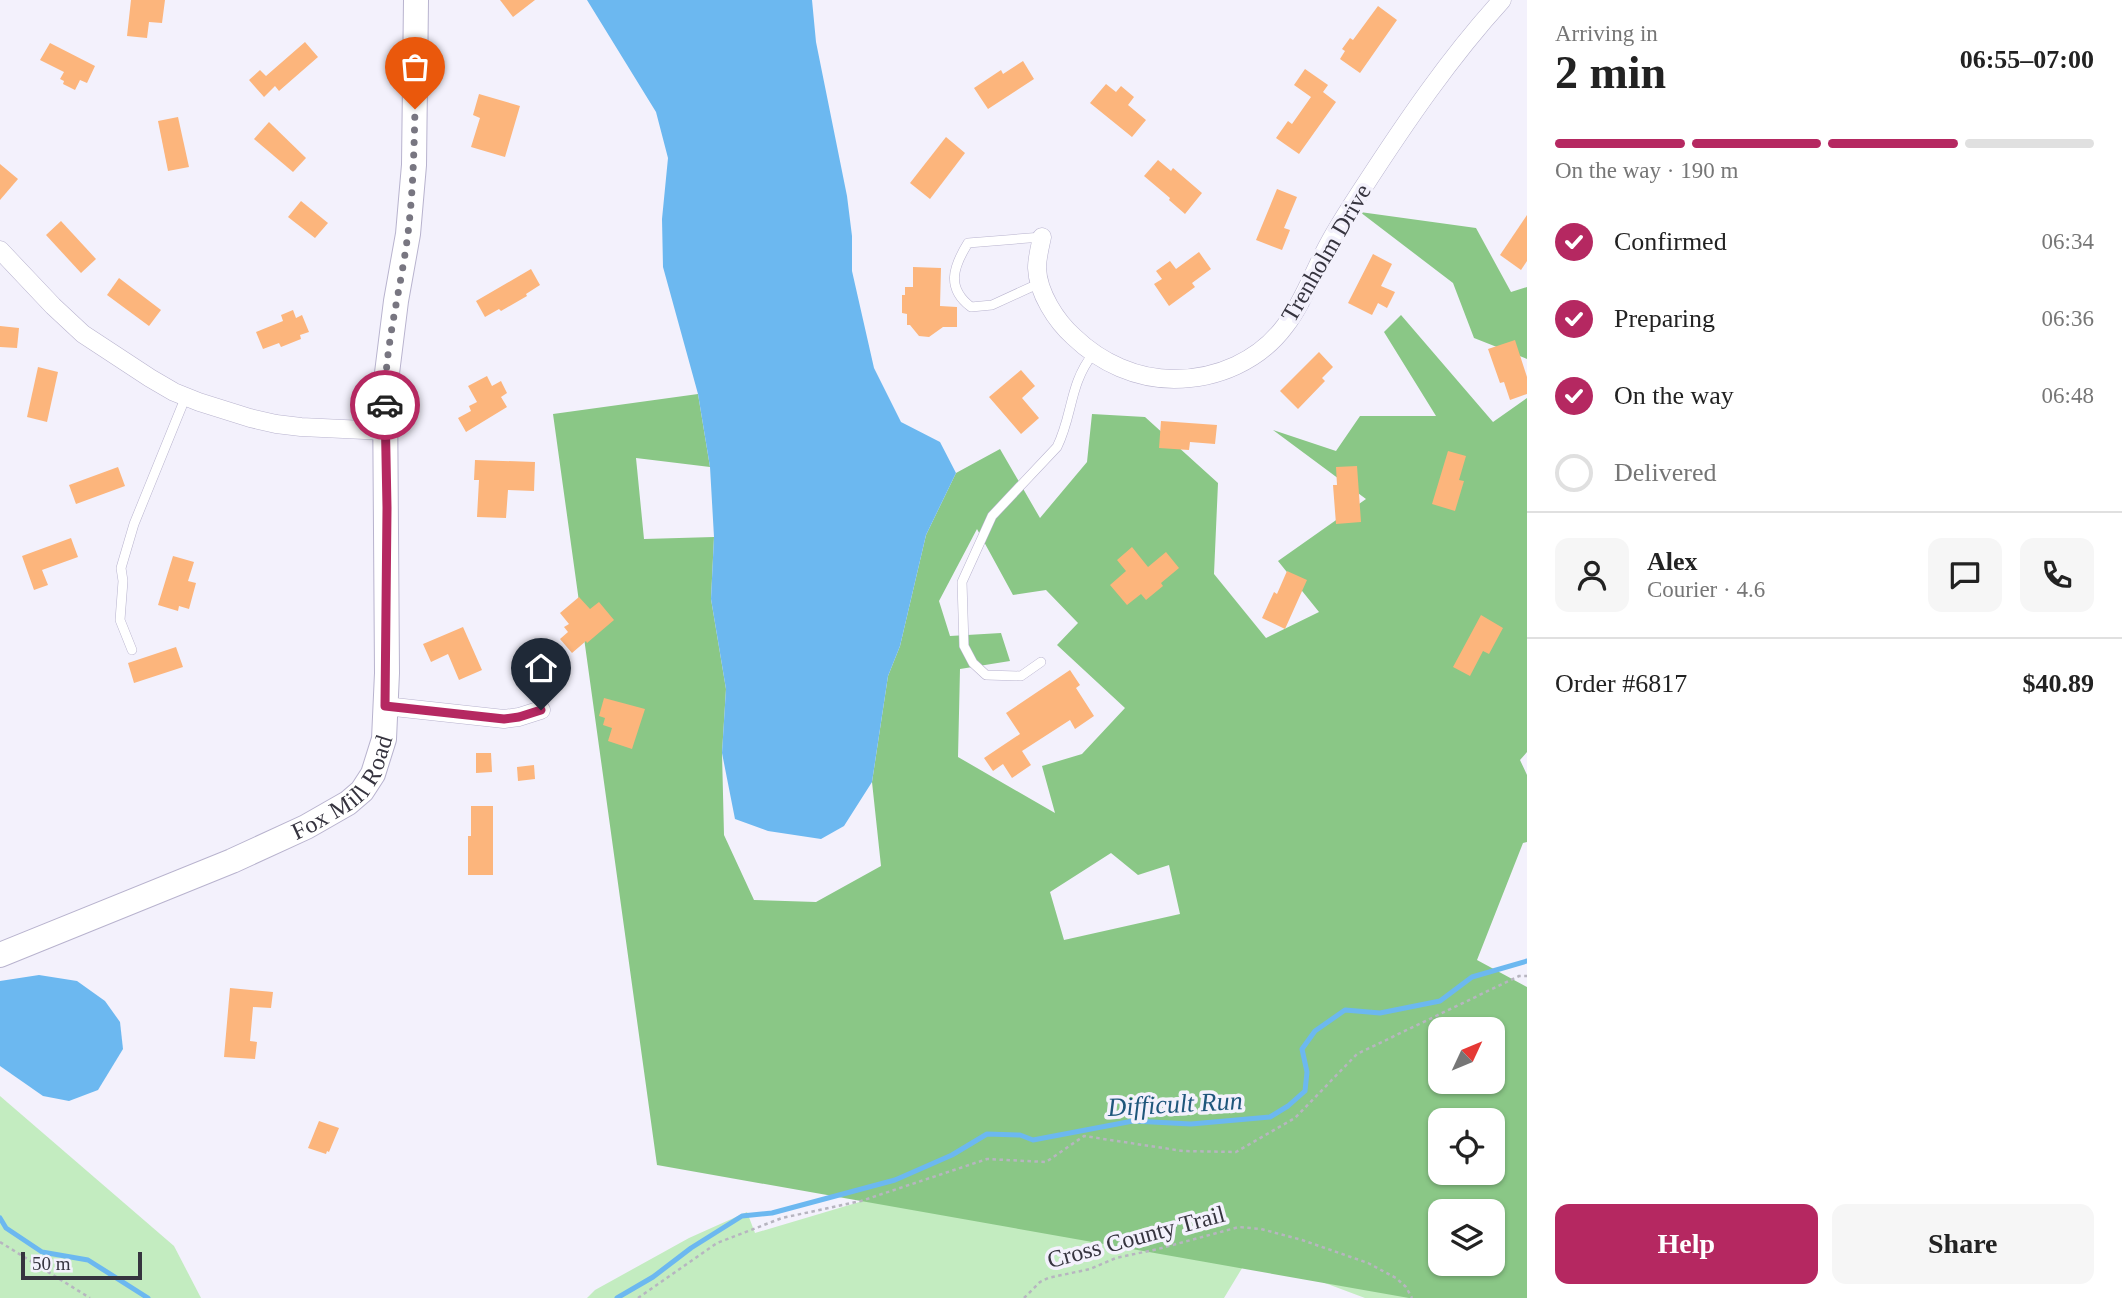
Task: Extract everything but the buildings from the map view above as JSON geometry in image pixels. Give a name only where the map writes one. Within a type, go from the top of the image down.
[{"type":"main road","name":"Fox Mill Road","points":[[0,955],[232,861],[306,827],[348,803],[362,790],[374,772],[384,739],[387,673],[385,389],[408,234],[414,165],[416,0]]},
{"type":"street","name":"Trenholm Drive","points":[[1042,237],[1037,268],[1040,283],[1056,316],[1072,336],[1107,363],[1162,379],[1191,379],[1230,368],[1254,356],[1274,339],[1296,310],[1343,218],[1396,138],[1447,68],[1502,0]]},
{"type":"street","points":[[0,250],[83,334],[150,378],[186,397],[276,424],[386,432]]},
{"type":"street","points":[[385,706],[504,719],[541,710]]},
{"type":"lane","points":[[1040,283],[992,305],[971,307],[959,298],[954,277],[957,260],[968,243],[1042,237]]},
{"type":"lane","points":[[1041,662],[1021,676],[986,675],[973,663],[964,646],[962,582],[992,516],[1057,447],[1072,394],[1083,366],[1093,354]]},
{"type":"lane","points":[[132,650],[120,620],[123,581],[121,568],[134,524],[186,397]]},
{"type":"path","points":[[638,1298],[717,1243],[782,1218],[861,1202],[987,1159],[1046,1161],[1084,1136],[1183,1151],[1236,1152],[1295,1118],[1357,1054],[1520,976],[1527,976]]},
{"type":"path","name":"Cross County Trail","points":[[1024,1298],[1048,1278],[1090,1269],[1116,1258],[1239,1227],[1261,1229],[1302,1240],[1368,1263],[1396,1278],[1406,1287],[1412,1298]]},
{"type":"path","points":[[0,1242],[90,1298]]},
{"type":"green space","points":[[1360,212],[1476,228],[1511,292],[1527,287],[1527,359],[1474,338],[1453,283]]},
{"type":"green space","points":[[1401,315],[1493,422],[1527,398],[1527,752],[1520,760],[1527,775],[1527,842],[1523,843],[1477,960],[1527,987],[1527,1298],[1409,1298],[657,1165],[553,414],[698,394],[710,467],[636,458],[644,539],[714,537],[711,599],[726,689],[722,753],[724,835],[754,900],[816,902],[881,866],[872,782],[888,676],[900,646],[926,535],[956,473],[1000,449],[1040,518],[1087,462],[1092,414],[1145,417],[1218,483],[1214,574],[1266,638],[1319,612],[1278,561],[1366,499],[1273,430],[1336,451],[1360,416],[1436,416],[1384,332]],"holes":[[[977,529],[1013,595],[1046,590],[1078,623],[1057,645],[1125,708],[1082,754],[1042,766],[1055,813],[958,757],[960,669],[1010,661],[1001,633],[950,636],[939,601]],[[1111,853],[1138,875],[1169,865],[1180,914],[1064,940],[1050,892]]]},
{"type":"green space","points":[[1527,999],[1527,1298],[1365,1298],[1250,1255],[1224,1298],[587,1298],[595,1290],[689,1238],[747,1212],[755,1233],[1428,1032],[1428,1094],[1505,1094],[1505,1017],[1473,1017]]},
{"type":"green space","points":[[0,1096],[174,1246],[201,1298],[0,1298]]},
{"type":"water","points":[[587,0],[812,0],[816,42],[847,196],[852,236],[852,271],[874,368],[901,422],[940,442],[956,473],[926,535],[900,646],[888,676],[872,782],[844,826],[821,839],[768,831],[735,819],[722,753],[726,689],[711,599],[714,537],[710,467],[698,394],[663,267],[662,219],[668,158],[656,112]]},
{"type":"water","points":[[39,975],[77,981],[105,1001],[120,1022],[123,1049],[98,1090],[69,1101],[43,1096],[0,1066],[0,981]]},
{"type":"waterway","name":"Difficult Run","points":[[617,1298],[653,1277],[691,1248],[742,1216],[772,1213],[895,1180],[952,1155],[987,1134],[1020,1135],[1033,1140],[1133,1121],[1191,1124],[1270,1117],[1305,1091],[1307,1072],[1302,1049],[1315,1031],[1345,1010],[1380,1013],[1440,1001],[1472,977],[1527,961]]},
{"type":"waterway","name":"Difficult Run","points":[[0,1218],[6,1228],[42,1252],[88,1260],[148,1298]]},
{"type":"way so far","points":[[385,405],[393,323],[408,234],[414,165],[415,109]]},
{"type":"route","points":[[385,405],[385,706],[504,719],[541,710]]}]
